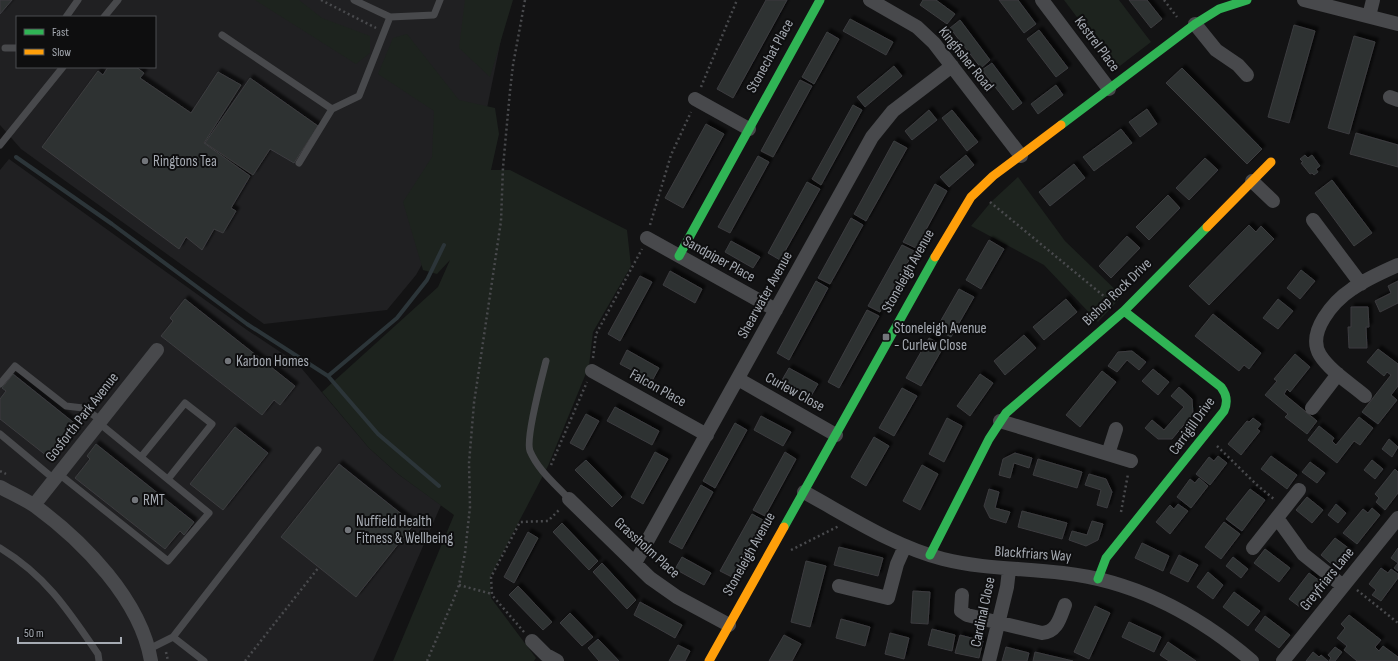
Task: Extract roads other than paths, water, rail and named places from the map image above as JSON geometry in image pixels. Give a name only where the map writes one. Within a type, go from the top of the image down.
[{"type":"street","name":"Stonechat Place","points":[[679,256],[820,0]]},
{"type":"street","name":"Kestrel Place","points":[[1042,0],[1109,89]]},
{"type":"street","points":[[1304,0],[1398,24]]},
{"type":"street","points":[[1369,16],[1373,0]]},
{"type":"street","name":"Kingfisher Road","points":[[874,1],[917,27],[934,44],[1020,156]]},
{"type":"street","name":"Stoneleigh Avenue","points":[[709,661],[957,218],[977,190],[1195,24],[1238,1]]},
{"type":"street","points":[[1195,24],[1216,50],[1238,65],[1247,76]]},
{"type":"street","name":"Shearwater Avenue","points":[[635,563],[877,129],[905,100],[952,66]]},
{"type":"street","points":[[695,99],[749,129]]},
{"type":"street","name":"Bishop Rock Drive","points":[[930,555],[989,439],[1000,421],[1014,407],[1124,312],[1271,162]]},
{"type":"street","points":[[1252,181],[1273,201]]},
{"type":"street","points":[[1313,220],[1361,284]]},
{"type":"street","name":"Sandpiper Place","points":[[646,238],[776,310]]},
{"type":"street","points":[[1365,396],[1338,374],[1320,355],[1317,348],[1317,333],[1324,319],[1339,300],[1361,284],[1398,265]]},
{"type":"street","name":"Carrigill Drive","points":[[1098,579],[1106,558],[1205,435],[1226,406],[1227,396],[1225,392],[1124,312]]},
{"type":"street","name":"Gosforth Park Avenue","points":[[34,506],[157,350]]},
{"type":"street","name":"Falcon Place","points":[[592,371],[707,435]]},
{"type":"street","points":[[1312,408],[1338,374]]},
{"type":"street","name":"Curlew Close","points":[[738,379],[836,435]]},
{"type":"street","points":[[1000,421],[1131,460]]},
{"type":"street","points":[[1108,454],[1116,429]]},
{"type":"street","points":[[0,487],[34,506],[94,559],[121,592],[139,623],[150,655]]},
{"type":"street","points":[[1252,548],[1299,490]]},
{"type":"street","name":"Blackfriars Way","points":[[804,492],[905,546],[930,555],[970,565],[1008,570],[1062,572],[1129,587],[1167,602],[1205,624],[1249,660]]},
{"type":"street","name":"Grassholm Place","points":[[569,499],[635,563],[677,597],[729,625]]},
{"type":"street","points":[[1281,513],[1303,554],[1345,584]]},
{"type":"street","name":"Greyfriars Lane","points":[[1283,661],[1398,518]]},
{"type":"street","points":[[839,586],[888,598],[897,564],[905,546]]},
{"type":"street","name":"Cardinal Close","points":[[989,661],[999,623],[1008,570]]},
{"type":"street","points":[[962,595],[961,611],[967,616],[1036,632],[1048,633],[1055,627],[1065,605]]},
{"type":"street","points":[[532,641],[546,655],[557,661]]},
{"type":"lane","points":[[67,16],[78,0]]},
{"type":"lane","points":[[105,16],[118,0]]},
{"type":"lane","points":[[354,0],[390,17],[434,15],[440,0]]},
{"type":"lane","points":[[299,164],[332,109],[359,96],[390,17]]},
{"type":"lane","points":[[222,35],[332,109]]},
{"type":"lane","points":[[5,48],[16,48]]},
{"type":"lane","points":[[0,145],[62,68]]},
{"type":"lane","points":[[546,361],[531,431],[530,450],[540,468],[569,499]]},
{"type":"lane","points":[[0,384],[15,366],[66,406],[83,408],[209,513],[168,562],[0,434]]},
{"type":"lane","points":[[141,457],[185,403],[212,424],[168,479]]},
{"type":"lane","points":[[150,655],[173,637],[318,450]]},
{"type":"lane","points":[[0,548],[34,572],[61,601],[98,654],[99,661]]},
{"type":"lane","points":[[173,637],[204,661]]},
{"type":"waterway","points":[[16,157],[112,224],[247,324],[328,376],[378,434],[439,486]]},
{"type":"waterway","points":[[328,376],[397,318],[427,280],[444,245]]},
{"type":"place","name":"Ringtons Tea","points":[[145,161]]},
{"type":"place","name":"Stoneleigh Avenue - Curlew Close","points":[[886,337]]},
{"type":"place","name":"Karbon Homes","points":[[228,361]]},
{"type":"place","name":"RMT","points":[[135,500]]},
{"type":"place","name":"Nuffield Health Fitness & Wellbeing","points":[[348,530]]}]
